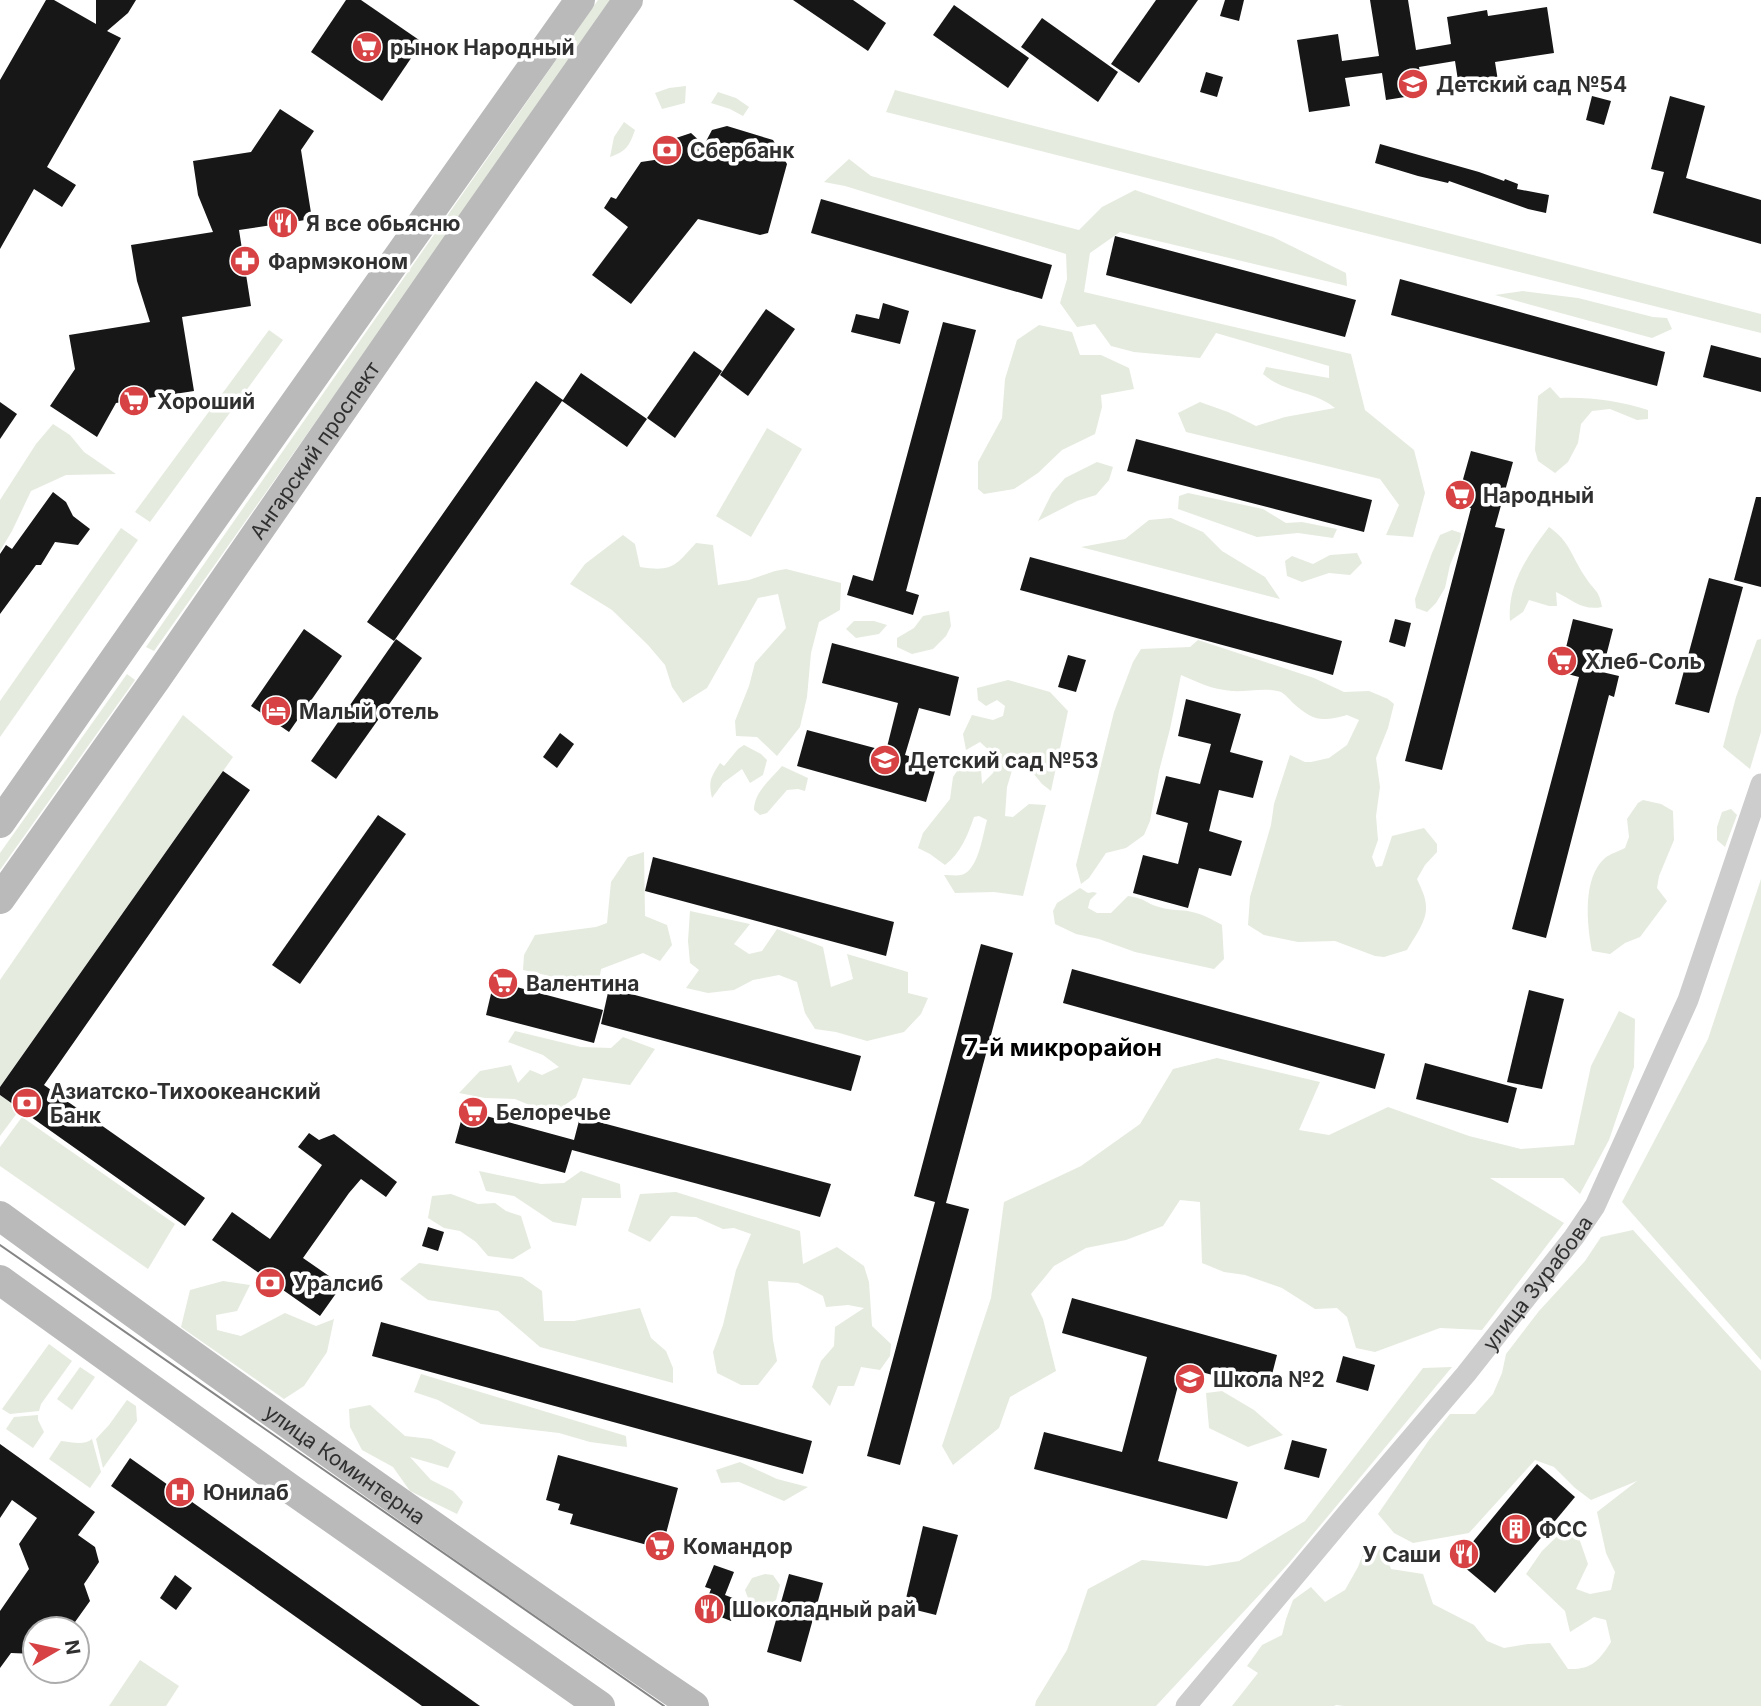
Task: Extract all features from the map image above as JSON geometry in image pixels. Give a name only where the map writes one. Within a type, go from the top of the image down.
[{"type":"street","name":"Ангарский проспект","points":[[0,823],[580,0]]},
{"type":"street","name":"Ангарский проспект","points":[[0,899],[628,0]]},
{"type":"street","points":[[118,653],[156,679]]},
{"type":"street","name":"улица Зурабова","points":[[1186,1706],[1490,1345],[1595,1206],[1688,1000],[1761,784]]},
{"type":"street","name":"улица Коминтерна","points":[[0,1216],[136,1316],[694,1706]]},
{"type":"street","points":[[0,1280],[292,1490],[600,1706]]},
{"type":"shaded area","points":[[598,0],[613,0],[154,651],[146,647]]},
{"type":"shaded area","points":[[686,86],[685,103],[662,109],[655,93]]},
{"type":"shaded area","points":[[895,90],[1761,314],[1761,333],[886,112]]},
{"type":"shaded area","points":[[718,92],[736,98],[749,107],[743,116],[711,103]]},
{"type":"shaded area","points":[[624,122],[635,130],[633,136],[626,148],[610,157],[614,137]]},
{"type":"shaded area","points":[[849,159],[871,176],[1079,230],[1102,207],[1135,190],[1273,237],[1346,273],[1347,286],[1120,232],[1090,253],[1084,292],[1351,354],[1365,410],[1414,450],[1425,493],[1413,537],[1386,535],[1399,505],[1380,479],[1186,432],[1178,413],[1200,402],[1256,426],[1285,417],[1335,408],[1318,398],[1280,385],[1263,374],[1266,367],[1329,378],[1329,366],[1216,333],[1200,358],[1134,352],[1111,346],[1095,324],[1077,327],[1060,303],[1067,279],[1066,254],[845,186],[824,182]]},
{"type":"shaded area","points":[[1523,291],[1578,298],[1667,318],[1672,329],[1652,338],[1495,295]]},
{"type":"shaded area","points":[[1039,325],[1072,332],[1080,355],[1101,355],[1129,368],[1134,389],[1101,395],[1102,407],[1095,434],[1062,450],[1038,473],[1014,489],[984,494],[978,489],[978,462],[1002,418],[1005,379],[1017,340]]},
{"type":"shaded area","points":[[269,330],[283,340],[150,522],[135,512]]},
{"type":"shaded area","points":[[1550,387],[1560,398],[1605,400],[1648,410],[1648,419],[1637,420],[1610,409],[1592,411],[1581,424],[1578,443],[1568,462],[1555,473],[1538,461],[1535,450],[1538,396]]},
{"type":"shaded area","points":[[53,424],[70,435],[84,452],[116,474],[66,475],[31,491],[0,551],[0,500],[36,444]]},
{"type":"shaded area","points":[[767,428],[802,449],[751,537],[716,516]]},
{"type":"shaded area","points":[[1097,462],[1113,467],[1109,480],[1096,495],[1077,501],[1038,521],[1052,493],[1065,478]]},
{"type":"shaded area","points":[[1188,493],[1263,509],[1286,523],[1302,522],[1337,529],[1333,538],[1298,533],[1257,537],[1178,509],[1179,496]]},
{"type":"shaded area","points":[[1171,518],[1203,532],[1222,551],[1265,577],[1280,599],[1081,547],[1125,539],[1149,520]]},
{"type":"shaded area","points":[[1549,527],[1566,544],[1581,571],[1598,593],[1602,607],[1583,606],[1556,592],[1557,606],[1529,600],[1523,612],[1510,621],[1515,582]]},
{"type":"shaded area","points":[[121,528],[138,540],[0,737],[0,701]]},
{"type":"shaded area","points":[[1452,530],[1461,533],[1445,588],[1427,612],[1416,608],[1415,599],[1440,535]]},
{"type":"shaded area","points":[[623,535],[635,544],[640,567],[667,568],[678,562],[696,543],[713,545],[718,585],[749,580],[786,569],[841,583],[840,610],[819,622],[811,653],[807,697],[800,727],[777,756],[757,737],[736,736],[735,721],[755,663],[786,628],[778,594],[758,598],[707,688],[683,703],[672,687],[665,665],[648,645],[612,610],[570,584],[585,564]]},
{"type":"shaded area","points":[[1357,553],[1362,563],[1350,575],[1329,573],[1302,582],[1287,576],[1285,561],[1292,556],[1313,564],[1330,555]]},
{"type":"shaded area","points":[[949,611],[951,626],[946,636],[933,649],[912,654],[897,647],[897,638],[914,628],[923,616]]},
{"type":"shaded area","points":[[854,621],[874,621],[887,625],[879,634],[856,638],[846,629]]},
{"type":"shaded area","points":[[1761,639],[1761,732],[1750,769],[1723,747],[1736,697],[1757,640]]},
{"type":"shaded area","points":[[1198,640],[1314,678],[1344,692],[1369,691],[1394,704],[1376,758],[1380,787],[1376,816],[1378,840],[1372,857],[1376,867],[1382,866],[1392,836],[1424,828],[1437,844],[1437,852],[1417,879],[1425,900],[1426,912],[1420,929],[1407,950],[1384,957],[1375,956],[1335,941],[1298,942],[1264,935],[1248,925],[1250,897],[1271,825],[1274,804],[1290,755],[1305,762],[1329,758],[1347,745],[1359,720],[1347,715],[1330,719],[1312,717],[1283,693],[1276,691],[1224,690],[1181,675],[1150,821],[1144,835],[1126,848],[1106,853],[1089,878],[1081,884],[1076,865],[1114,712],[1133,662],[1141,649],[1190,647]]},
{"type":"shaded area","points":[[127,674],[135,680],[0,870],[0,853]]},
{"type":"shaded area","points":[[1008,680],[1050,692],[1068,711],[1051,791],[1033,773],[1014,764],[1007,787],[1005,816],[1013,817],[1029,804],[1046,805],[1023,896],[994,892],[955,893],[944,875],[961,875],[972,867],[979,852],[987,820],[974,817],[963,844],[945,865],[918,848],[923,833],[950,799],[953,777],[961,765],[981,769],[982,784],[993,773],[1002,754],[992,753],[980,742],[966,750],[963,734],[972,715],[993,720],[1003,716],[1005,706],[997,700],[986,706],[978,700],[977,688]]},
{"type":"shaded area","points":[[183,715],[233,757],[0,1087],[0,980]]},
{"type":"shaded area","points":[[744,745],[767,760],[763,775],[750,783],[742,769],[723,783],[712,798],[710,783],[714,772],[720,763],[724,766]]},
{"type":"shaded area","points":[[782,766],[808,778],[805,791],[787,790],[767,813],[760,815],[754,810],[757,797]]},
{"type":"shaded area","points":[[1643,800],[1661,804],[1673,811],[1674,840],[1659,876],[1657,888],[1667,901],[1640,937],[1625,943],[1610,954],[1592,951],[1588,902],[1593,877],[1605,858],[1625,848],[1629,837],[1627,819]]},
{"type":"shaded area","points":[[1731,809],[1737,815],[1725,847],[1717,840],[1717,827],[1722,812]]},
{"type":"shaded area","points":[[644,852],[645,916],[667,925],[672,945],[660,961],[643,953],[601,969],[598,987],[523,970],[524,955],[535,935],[596,927],[607,923],[611,882],[628,857]]},
{"type":"shaded area","points":[[1761,879],[1761,1360],[1622,1202],[1708,1039]]},
{"type":"shaded area","points":[[1080,888],[1088,893],[1097,893],[1090,900],[1088,908],[1097,913],[1111,913],[1128,896],[1163,908],[1208,917],[1222,925],[1224,959],[1214,969],[1135,952],[1076,934],[1055,924],[1053,911],[1057,903]]},
{"type":"shaded area","points":[[690,911],[750,924],[734,944],[749,954],[762,951],[777,929],[823,947],[831,987],[853,979],[847,954],[908,972],[908,993],[928,998],[921,1014],[904,1032],[867,1041],[815,1029],[805,1013],[797,982],[779,975],[753,980],[734,990],[708,993],[686,988],[699,970],[690,963]]},
{"type":"shaded area","points":[[1619,1011],[1635,1019],[1634,1067],[1609,1140],[1580,1194],[1563,1178],[1490,1178],[1564,1223],[1482,1330],[1440,1328],[1375,1352],[1356,1348],[1347,1317],[1337,1308],[1315,1309],[1282,1288],[1202,1263],[1200,1202],[1180,1200],[1163,1226],[1126,1240],[1086,1248],[1054,1266],[1031,1294],[1043,1319],[1056,1371],[1010,1397],[999,1428],[953,1465],[942,1446],[991,1298],[1004,1202],[1081,1166],[1140,1124],[1173,1069],[1217,1058],[1320,1082],[1299,1130],[1329,1135],[1388,1107],[1469,1136],[1521,1149],[1574,1145],[1591,1066]]},
{"type":"shaded area","points":[[515,1031],[581,1047],[611,1048],[623,1037],[655,1049],[630,1085],[583,1078],[576,1097],[558,1110],[539,1109],[515,1099],[485,1098],[459,1093],[480,1071],[511,1065],[518,1083],[530,1070],[542,1075],[559,1067],[543,1055],[508,1042]]},
{"type":"shaded area","points":[[0,1095],[20,1109],[0,1136]]},
{"type":"shaded area","points":[[22,1117],[175,1224],[148,1269],[0,1166],[0,1147]]},
{"type":"shaded area","points":[[479,1171],[541,1184],[564,1183],[581,1171],[620,1184],[621,1198],[582,1198],[576,1226],[553,1222],[514,1196],[486,1191]]},
{"type":"shaded area","points":[[676,1192],[800,1231],[803,1264],[837,1247],[864,1266],[869,1282],[872,1326],[891,1344],[890,1356],[880,1370],[861,1367],[854,1386],[838,1386],[830,1406],[812,1387],[821,1361],[834,1346],[835,1327],[864,1308],[848,1305],[826,1307],[823,1296],[798,1283],[768,1281],[777,1361],[758,1385],[741,1385],[717,1373],[713,1352],[723,1325],[736,1270],[751,1234],[734,1228],[723,1229],[696,1217],[671,1216],[650,1242],[628,1231],[640,1194]]},
{"type":"shaded area","points":[[451,1194],[478,1204],[495,1203],[506,1211],[521,1216],[531,1248],[513,1259],[488,1256],[476,1242],[460,1231],[444,1228],[428,1218],[432,1196]]},
{"type":"shaded area","points":[[1633,1230],[1761,1371],[1761,1706],[1232,1706],[1258,1673],[1247,1666],[1262,1645],[1282,1635],[1293,1600],[1311,1587],[1325,1602],[1345,1590],[1366,1546],[1385,1551],[1391,1569],[1423,1574],[1433,1604],[1474,1625],[1487,1641],[1504,1648],[1550,1643],[1568,1669],[1589,1666],[1602,1654],[1611,1642],[1606,1620],[1594,1617],[1570,1632],[1565,1611],[1526,1574],[1542,1551],[1573,1521],[1588,1564],[1576,1589],[1590,1594],[1611,1590],[1615,1572],[1606,1553],[1597,1512],[1637,1481],[1591,1500],[1554,1467],[1535,1460],[1469,1533],[1413,1543],[1394,1533],[1378,1514],[1450,1414],[1475,1414],[1493,1394],[1506,1354],[1539,1311],[1585,1261],[1601,1237]]},
{"type":"shaded area","points":[[419,1263],[522,1277],[542,1291],[544,1321],[574,1321],[640,1308],[651,1338],[666,1351],[673,1368],[673,1383],[540,1347],[498,1311],[428,1300],[400,1279]]},
{"type":"shaded area","points":[[223,1281],[250,1285],[237,1311],[216,1315],[217,1330],[241,1336],[285,1313],[316,1326],[334,1319],[327,1352],[304,1386],[284,1399],[181,1327],[190,1290]]},
{"type":"shaded area","points":[[49,1344],[72,1361],[41,1404],[39,1411],[10,1414],[2,1409]]},
{"type":"shaded area","points":[[80,1367],[95,1377],[72,1410],[57,1399]]},
{"type":"shaded area","points":[[1452,1367],[1289,1563],[1156,1706],[1035,1706],[1067,1650],[1088,1589],[1142,1560],[1207,1566],[1239,1561],[1305,1521],[1423,1368]]},
{"type":"shaded area","points":[[421,1374],[626,1436],[627,1447],[590,1442],[559,1433],[481,1424],[438,1400],[414,1392]]},
{"type":"shaded area","points":[[1222,1391],[1254,1410],[1283,1435],[1248,1447],[1209,1428],[1206,1393]]},
{"type":"shaded area","points":[[127,1400],[136,1406],[137,1421],[103,1468],[96,1439]]},
{"type":"shaded area","points":[[370,1405],[405,1436],[431,1439],[456,1452],[448,1468],[410,1457],[431,1480],[453,1491],[463,1502],[457,1514],[410,1491],[393,1467],[362,1450],[350,1427],[349,1409]]},
{"type":"shaded area","points":[[38,1415],[44,1432],[33,1448],[6,1429],[14,1417]]},
{"type":"shaded area","points":[[92,1439],[101,1472],[90,1488],[49,1459],[61,1441],[81,1443]]},
{"type":"shaded area","points":[[740,1462],[777,1479],[808,1487],[784,1501],[739,1482],[721,1483],[716,1470]]},
{"type":"shaded area","points":[[765,1574],[773,1575],[780,1585],[776,1600],[765,1607],[752,1602],[745,1590],[752,1578]]},
{"type":"shaded area","points":[[140,1660],[179,1686],[166,1706],[109,1706]]},
{"type":"building","points":[[46,0],[54,0],[96,24],[96,0],[136,0],[128,13],[107,31],[121,38],[47,167],[76,185],[62,207],[34,189],[0,249],[0,80]]},
{"type":"building","name":"рынок Народный","points":[[346,0],[361,0],[422,42],[382,101],[311,52]]},
{"type":"building","points":[[793,0],[853,0],[886,23],[868,51]]},
{"type":"building","points":[[1156,0],[1198,0],[1139,83],[1111,64]]},
{"type":"building","points":[[1225,0],[1244,0],[1239,21],[1220,16]]},
{"type":"building","name":"Детский сад №54","points":[[1370,0],[1408,0],[1416,50],[1451,44],[1447,17],[1487,10],[1488,16],[1547,7],[1554,53],[1495,62],[1498,81],[1459,87],[1455,61],[1419,67],[1424,94],[1386,100],[1382,73],[1345,78],[1350,106],[1309,112],[1297,40],[1338,34],[1342,61],[1379,56]]},
{"type":"building","points":[[954,5],[1029,58],[1008,88],[933,35]]},
{"type":"building","points":[[1042,18],[1118,72],[1098,102],[1021,47]]},
{"type":"building","points":[[1206,72],[1223,77],[1217,97],[1200,92]]},
{"type":"building","points":[[1592,96],[1611,101],[1604,125],[1586,120]]},
{"type":"building","points":[[1670,96],[1705,106],[1686,178],[1761,200],[1761,244],[1653,213],[1664,172],[1651,169]]},
{"type":"building","points":[[280,109],[314,131],[301,150],[312,219],[239,230],[251,306],[182,317],[194,391],[116,403],[97,437],[50,406],[75,369],[69,335],[150,322],[137,281],[131,245],[213,232],[198,195],[193,161],[251,152]]},
{"type":"building","points":[[727,126],[773,140],[787,164],[768,233],[760,235],[698,219],[631,304],[592,275],[628,227],[604,208],[611,197],[616,199],[641,162],[661,159],[661,143],[691,133],[704,145],[712,130]]},
{"type":"building","points":[[1380,144],[1504,181],[1505,179],[1518,184],[1517,189],[1549,195],[1546,213],[1449,181],[1448,183],[1418,176],[1375,163]]},
{"type":"building","points":[[821,199],[1052,265],[1042,299],[811,233]]},
{"type":"building","points":[[1115,236],[1356,300],[1345,337],[1106,275]]},
{"type":"building","points":[[1400,279],[1665,352],[1657,386],[1391,315]]},
{"type":"building","points":[[883,303],[909,311],[900,344],[851,332],[856,314],[879,319]]},
{"type":"building","points":[[766,309],[795,329],[748,396],[720,375]]},
{"type":"building","points":[[943,322],[976,330],[906,591],[919,595],[913,615],[847,595],[853,575],[873,581]]},
{"type":"building","points":[[1711,345],[1761,358],[1761,392],[1703,377]]},
{"type":"building","points":[[694,351],[722,371],[675,438],[647,418]]},
{"type":"building","points":[[581,373],[647,419],[627,447],[562,401],[394,641],[367,622],[536,381],[563,400]]},
{"type":"building","points":[[0,402],[17,414],[0,439]]},
{"type":"building","points":[[1136,439],[1372,500],[1364,532],[1127,471]]},
{"type":"building","points":[[1471,451],[1513,462],[1495,527],[1505,529],[1442,770],[1405,761],[1471,508],[1456,504]]},
{"type":"building","points":[[53,492],[66,502],[73,516],[90,529],[78,545],[55,542],[41,565],[36,565],[0,614],[0,554],[6,545],[12,549]]},
{"type":"building","points":[[1756,497],[1761,497],[1761,587],[1734,580]]},
{"type":"building","points":[[1030,557],[1342,641],[1333,675],[1020,590]]},
{"type":"building","points":[[1709,578],[1743,587],[1709,713],[1675,704]]},
{"type":"building","points":[[1395,619],[1411,623],[1405,647],[1389,642]]},
{"type":"building","points":[[1573,619],[1613,629],[1602,672],[1619,676],[1614,697],[1609,695],[1546,938],[1512,929],[1579,677],[1560,672]]},
{"type":"building","points":[[304,629],[342,656],[289,732],[251,706]]},
{"type":"building","points":[[396,639],[422,658],[336,779],[311,761]]},
{"type":"building","name":"Детский сад №53","points":[[832,643],[959,677],[950,716],[919,708],[905,755],[937,764],[926,802],[797,766],[807,730],[886,751],[898,703],[822,683]]},
{"type":"building","points":[[1068,655],[1086,660],[1076,692],[1058,687]]},
{"type":"building","points":[[1186,699],[1241,714],[1230,752],[1263,761],[1253,798],[1219,790],[1209,831],[1242,841],[1231,876],[1199,868],[1188,908],[1133,893],[1143,855],[1178,864],[1188,823],[1156,814],[1166,776],[1200,784],[1211,744],[1178,736]]},
{"type":"building","points":[[560,733],[574,744],[557,768],[543,757]]},
{"type":"building","points":[[223,771],[250,790],[44,1085],[205,1198],[185,1226],[0,1095],[0,1087]]},
{"type":"building","points":[[378,815],[406,834],[300,984],[272,965]]},
{"type":"building","points":[[653,857],[894,922],[886,956],[645,891]]},
{"type":"building","points":[[981,944],[1013,953],[946,1203],[969,1209],[900,1465],[867,1456],[935,1202],[914,1196]]},
{"type":"building","points":[[1072,969],[1385,1054],[1375,1089],[1063,1003]]},
{"type":"building","points":[[494,981],[603,1010],[594,1043],[486,1015]]},
{"type":"building","points":[[609,988],[861,1056],[851,1091],[601,1024]]},
{"type":"building","points":[[1529,990],[1564,999],[1542,1089],[1507,1082]]},
{"type":"building","points":[[1425,1063],[1517,1088],[1508,1123],[1416,1099]]},
{"type":"building","points":[[464,1110],[574,1140],[580,1117],[831,1184],[820,1217],[572,1150],[565,1173],[455,1143]]},
{"type":"building","points":[[309,1133],[319,1140],[334,1134],[397,1182],[386,1197],[361,1179],[303,1258],[342,1285],[320,1316],[212,1240],[232,1212],[270,1239],[322,1165],[298,1147]]},
{"type":"building","points":[[428,1227],[444,1232],[438,1251],[422,1246]]},
{"type":"building","points":[[1072,1298],[1277,1355],[1268,1390],[1183,1367],[1158,1461],[1238,1482],[1227,1519],[1034,1469],[1044,1432],[1122,1452],[1147,1357],[1062,1333]]},
{"type":"building","points":[[381,1322],[812,1441],[803,1474],[372,1356]]},
{"type":"building","points":[[1343,1356],[1375,1365],[1368,1391],[1336,1382]]},
{"type":"building","points":[[1292,1440],[1327,1449],[1319,1478],[1284,1469]]},
{"type":"building","points":[[0,1444],[95,1512],[78,1535],[95,1547],[99,1562],[84,1584],[90,1601],[80,1615],[21,1615],[21,1653],[11,1653],[0,1668],[0,1611],[29,1569],[19,1544],[37,1518],[12,1500],[0,1518]]},
{"type":"building","points":[[558,1455],[678,1488],[662,1549],[570,1524],[573,1514],[558,1510],[560,1504],[546,1500]]},
{"type":"building","points":[[130,1458],[480,1706],[422,1706],[111,1486]]},
{"type":"building","name":"ФСС","points":[[1537,1464],[1575,1497],[1495,1593],[1457,1561]]},
{"type":"building","points":[[923,1526],[958,1535],[936,1615],[904,1607]]},
{"type":"building","points":[[714,1565],[734,1572],[725,1595],[738,1600],[731,1621],[703,1610],[711,1589],[705,1587]]},
{"type":"building","points":[[789,1574],[823,1583],[801,1662],[767,1652]]},
{"type":"building","points":[[175,1575],[192,1588],[176,1610],[160,1598]]},
{"type":"tram line","points":[[0,1245],[664,1706]]},
{"type":"place","name":"рынок Народный","points":[[367,47]]},
{"type":"place","name":"Детский сад №54","points":[[1413,84]]},
{"type":"place","name":"Сбербанк","points":[[667,150]]},
{"type":"place","name":"Я все обьясню","points":[[283,223]]},
{"type":"place","name":"Фармэконом","points":[[245,261]]},
{"type":"place","name":"Хороший","points":[[134,401]]},
{"type":"place","name":"Народный","points":[[1460,495]]},
{"type":"place","name":"Хлеб-Соль","points":[[1562,661]]},
{"type":"place","name":"Малый отель","points":[[276,711]]},
{"type":"place","name":"Детский сад №53","points":[[885,760]]},
{"type":"place","name":"Валентина","points":[[503,983]]},
{"type":"place","name":"Азиатско-Тихоокеанский Банк","points":[[27,1103]]},
{"type":"place","name":"Белоречье","points":[[473,1112]]},
{"type":"place","name":"Уралсиб","points":[[270,1283]]},
{"type":"place","name":"Школа №2","points":[[1190,1379]]},
{"type":"place","name":"Юнилаб","points":[[180,1492]]},
{"type":"place","name":"ФСС","points":[[1516,1529]]},
{"type":"place","name":"Командор","points":[[660,1546]]},
{"type":"place","name":"У Саши","points":[[1464,1554]]},
{"type":"place","name":"Шоколадный рай","points":[[709,1609]]},
{"type":"district","name":"7-й микрорайон","points":[[1063,1047]]}]
